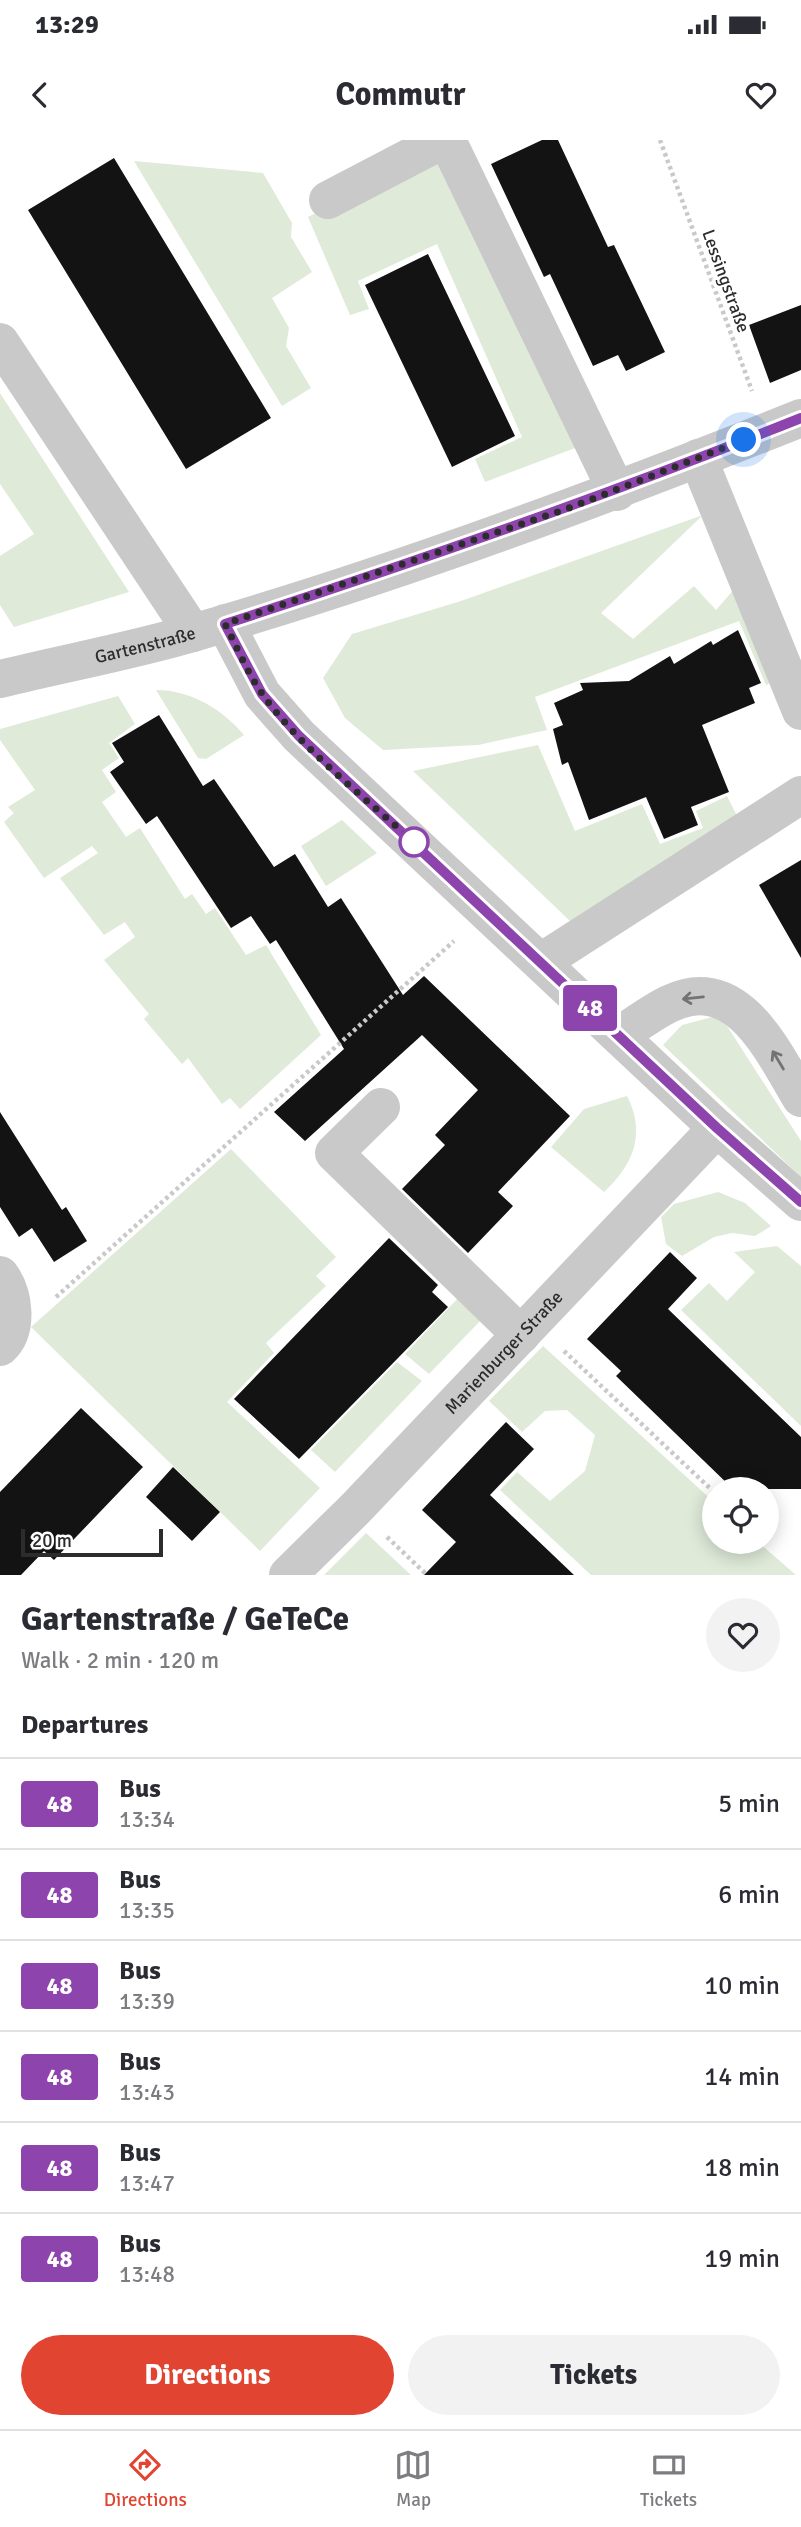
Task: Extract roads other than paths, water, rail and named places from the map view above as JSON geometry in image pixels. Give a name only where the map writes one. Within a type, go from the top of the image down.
[{"type":"street","points":[[328,200],[445,140],[609,476]]},
{"type":"street","points":[[0,342],[209,628],[299,736],[717,1128],[801,1202]]},
{"type":"street","name":"Gartenstraße","points":[[0,678],[209,628],[425,559],[609,476],[698,458],[784,425]]},
{"type":"street","points":[[698,458],[801,711]]},
{"type":"street","points":[[541,962],[801,795]]},
{"type":"street","points":[[619,1035],[670,1004],[689,997],[715,997],[754,1022],[801,1098]]},
{"type":"street","points":[[381,1107],[334,1153],[527,1328]]},
{"type":"street","name":"Marienburger Straße","points":[[288,1575],[356,1508],[717,1128]]},
{"type":"street","points":[[0,1275],[7,1285],[13,1314],[3,1344]]}]
